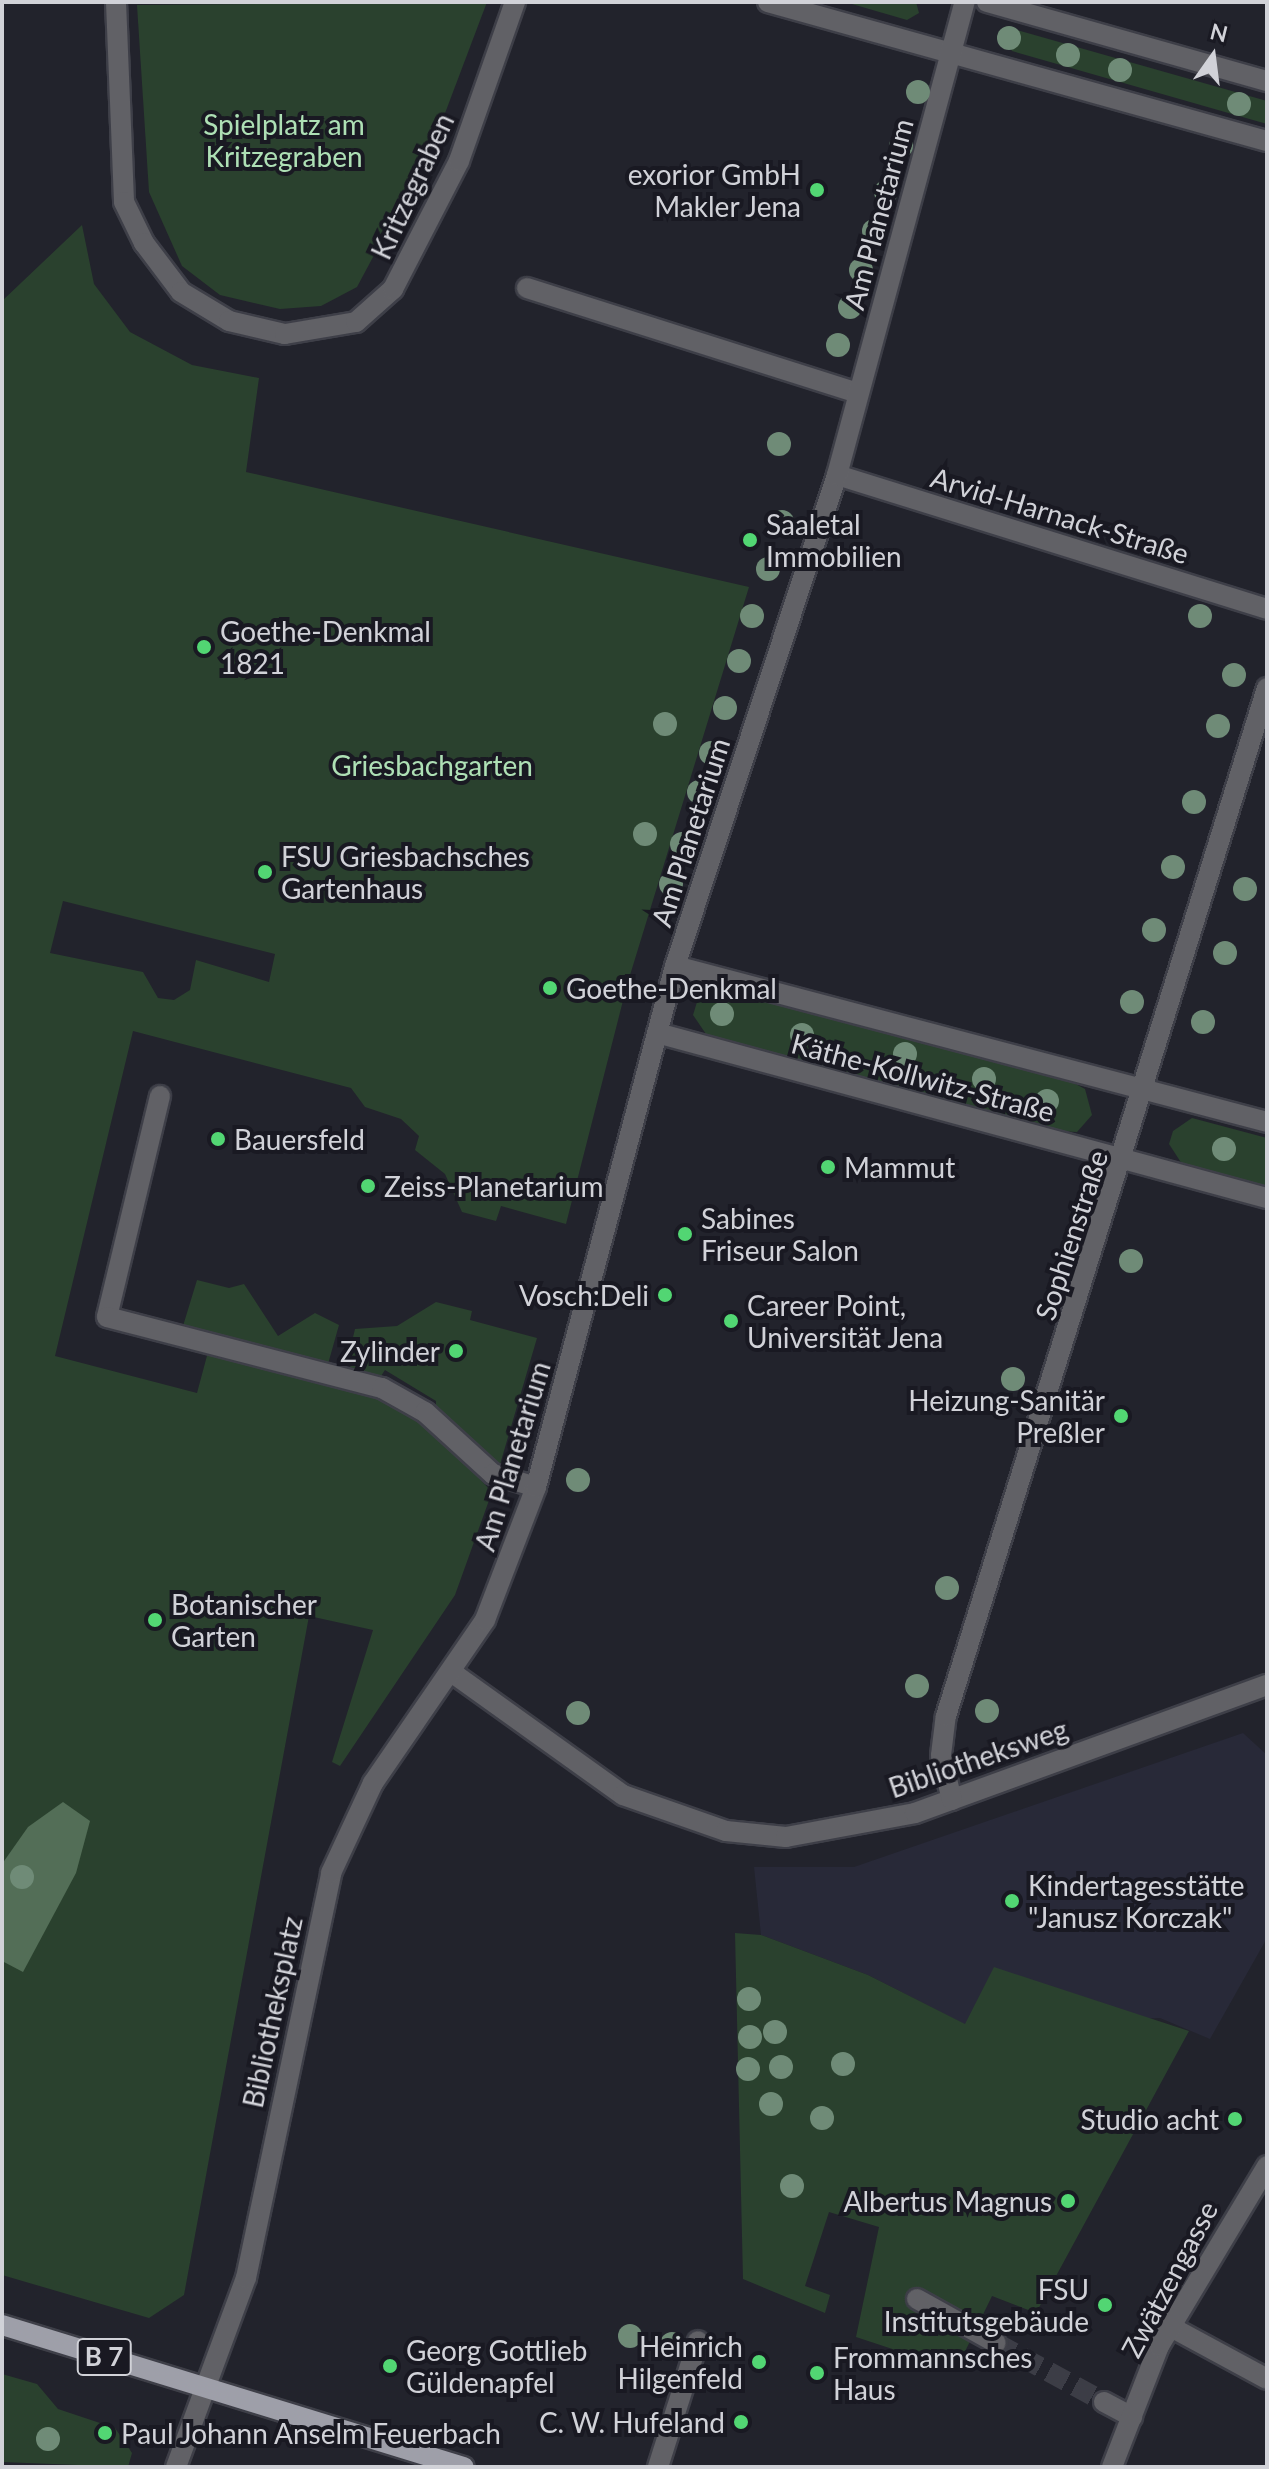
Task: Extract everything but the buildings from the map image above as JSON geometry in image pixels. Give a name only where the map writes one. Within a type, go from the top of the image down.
[{"type":"main road","name":"B 7","points":[[2,2325],[464,2467]]},
{"type":"street","name":"Kritzegraben","points":[[116,2],[124,202],[144,243],[181,292],[229,321],[285,334],[356,322],[393,289],[459,161],[515,2]]},
{"type":"street","points":[[768,2],[1267,141]]},
{"type":"street","name":"Am Planetarium","points":[[454,1674],[485,1620],[536,1487],[675,966],[837,475],[965,2]]},
{"type":"street","points":[[987,2],[1267,81]]},
{"type":"street","points":[[527,288],[858,393]]},
{"type":"street","name":"Arvid-Harnack-Straße","points":[[837,475],[1267,609]]},
{"type":"street","name":"Sophienstraße","points":[[952,1800],[941,1755],[946,1716],[1146,1090],[1267,688]]},
{"type":"street","name":"Käthe-Kollwitz-Straße","points":[[675,966],[1267,1122]]},
{"type":"street","name":"Käthe-Kollwitz-Straße","points":[[657,1033],[1267,1198]]},
{"type":"street","points":[[160,1096],[107,1317],[382,1388],[425,1412],[493,1474],[536,1487]]},
{"type":"street","name":"Bibliotheksweg","points":[[454,1674],[623,1795],[726,1831],[786,1837],[952,1800],[1267,1685]]},
{"type":"street","name":"Bibliotheksplatz","points":[[176,2467],[246,2278],[331,1873],[373,1783],[454,1674]]},
{"type":"street","name":"Zwätzengasse","points":[[1112,2467],[1171,2327],[1267,2166]]},
{"type":"street","points":[[917,2299],[996,2343]]},
{"type":"street","points":[[1171,2327],[1267,2379]]},
{"type":"street","points":[[658,2467],[698,2341]]},
{"type":"street","points":[[1104,2402],[1132,2417]]},
{"type":"shaded area","name":"Kindertagesstätte \"Janusz Korczak\"","points":[[1243,1733],[1267,1755],[1267,1938],[1210,2039],[1160,2018],[966,2025],[868,1975],[761,1935],[754,1867],[854,1867]]},
{"type":"shaded area","points":[[63,1802],[90,1821],[76,1873],[23,1972],[2,1961],[2,1864],[28,1827]]},
{"type":"green space","name":"Spielplatz am Kritzegraben","points":[[487,2],[433,145],[357,287],[321,306],[280,309],[220,295],[182,266],[149,192],[137,5]]},
{"type":"green space","points":[[845,2],[916,2],[919,13],[907,20]]},
{"type":"green space","points":[[1013,29],[1267,101],[1267,124],[1012,51],[1004,36]]},
{"type":"green space","name":"Griesbachgarten","points":[[82,225],[94,284],[130,332],[192,365],[259,378],[246,472],[749,587],[627,985],[566,1224],[501,1206],[496,1221],[462,1212],[445,1174],[415,1150],[419,1136],[401,1119],[365,1107],[351,1088],[133,1031],[55,1356],[197,1393],[208,1352],[388,1399],[431,1427],[492,1492],[455,1595],[340,1766],[332,1762],[373,1630],[309,1616],[184,2295],[149,2318],[2,2275],[2,301]],"holes":[[[63,901],[275,954],[269,982],[196,960],[190,990],[174,1000],[158,998],[143,972],[50,953]]]},
{"type":"green space","points":[[716,989],[1070,1081],[1085,1089],[1092,1115],[1077,1132],[1059,1131],[706,1034],[693,1015],[697,1002]]},
{"type":"green space","points":[[1192,1118],[1267,1138],[1267,1186],[1182,1164],[1169,1144],[1173,1131]]},
{"type":"green space","points":[[197,1280],[229,1288],[244,1284],[278,1336],[315,1313],[339,1325],[328,1364],[183,1326]]},
{"type":"green space","points":[[436,1302],[472,1311],[470,1320],[537,1338],[499,1468],[436,1412],[436,1401],[385,1370],[381,1376],[353,1370],[347,1362],[355,1329],[397,1326]]},
{"type":"green space","points":[[735,1933],[761,1935],[868,1975],[965,2024],[994,1967],[1189,2031],[1036,2313],[992,2296],[956,2370],[856,2337],[879,2227],[829,2212],[805,2286],[830,2295],[825,2313],[743,2279]]},
{"type":"green space","points":[[2,2374],[37,2384],[58,2409],[115,2428],[132,2453],[128,2467],[2,2462]]},
{"type":"tunnel","points":[[996,2343],[1104,2402]]},
{"type":"place","name":"exorior GmbH Makler Jena","points":[[817,190]]},
{"type":"place","name":"Saaletal Immobilien","points":[[750,540]]},
{"type":"place","name":"Goethe-Denkmal 1821","points":[[204,647]]},
{"type":"place","name":"FSU Griesbachsches Gartenhaus","points":[[265,872]]},
{"type":"place","name":"Goethe-Denkmal","points":[[550,988]]},
{"type":"place","name":"Bauersfeld","points":[[218,1139]]},
{"type":"place","name":"Mammut","points":[[828,1167]]},
{"type":"place","name":"Zeiss-Planetarium","points":[[368,1186]]},
{"type":"place","name":"Sabines Friseur Salon","points":[[685,1234]]},
{"type":"place","name":"Vosch:Deli","points":[[665,1295]]},
{"type":"place","name":"Career Point, Universität Jena","points":[[731,1321]]},
{"type":"place","name":"Zylinder","points":[[456,1351]]},
{"type":"place","name":"Heizung-Sanitär Preßler","points":[[1121,1416]]},
{"type":"place","name":"Botanischer Garten","points":[[155,1620]]},
{"type":"place","name":"Kindertagesstätte \"Janusz Korczak\"","points":[[1012,1901]]},
{"type":"place","name":"Studio acht","points":[[1235,2119]]},
{"type":"place","name":"Albertus Magnus","points":[[1068,2201]]},
{"type":"place","name":"FSU Institutsgebäude","points":[[1105,2305]]},
{"type":"place","name":"Heinrich Hilgenfeld","points":[[759,2362]]},
{"type":"place","name":"Georg Gottlieb Güldenapfel","points":[[390,2366]]},
{"type":"place","name":"Frommannsches Haus","points":[[817,2373]]},
{"type":"place","name":"C. W. Hufeland","points":[[741,2422]]},
{"type":"place","name":"Paul Johann Anselm Feuerbach","points":[[105,2433]]}]
